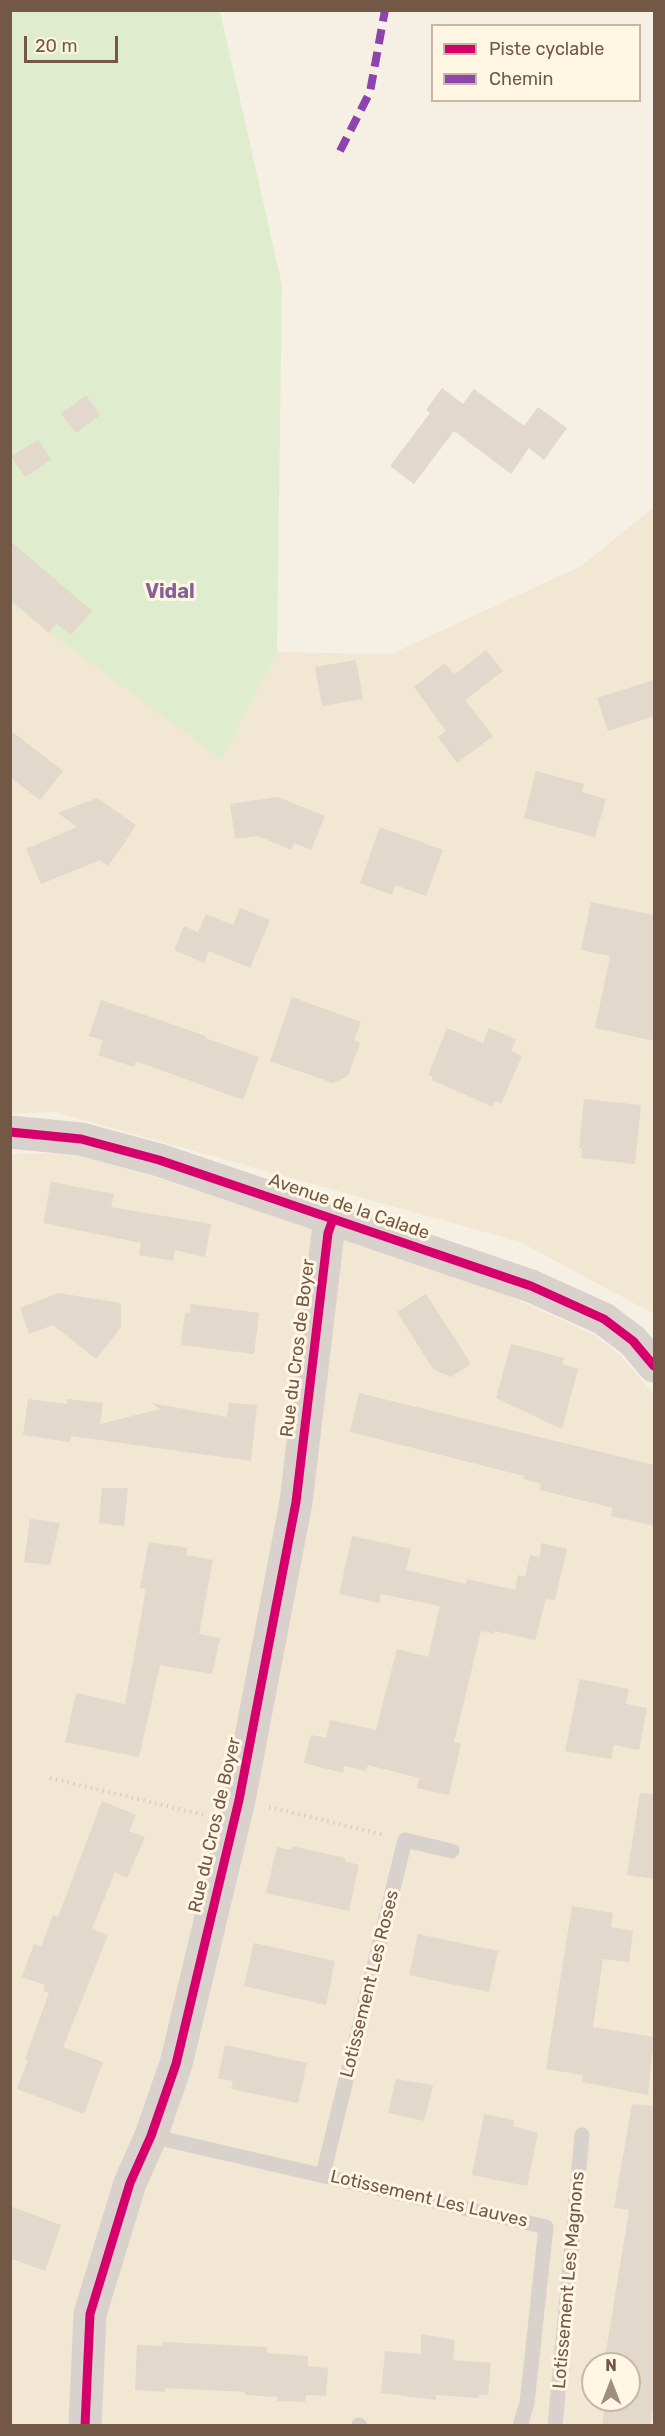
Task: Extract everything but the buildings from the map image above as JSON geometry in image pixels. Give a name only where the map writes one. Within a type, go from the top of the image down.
[{"type":"street","name":"Avenue de la Calade","points":[[10,1132],[81,1139],[159,1160],[531,1286],[604,1318],[633,1341],[654,1366]]},
{"type":"street","name":"Rue du Cros de Boyer","points":[[85,2426],[90,2314],[130,2183],[151,2136],[176,2064],[237,1811],[296,1503],[328,1233],[333,1219]]},
{"type":"lane","points":[[405,1840],[452,1851]]},
{"type":"lane","name":"Lotissement Les Roses","points":[[323,2174],[405,1840]]},
{"type":"lane","name":"Lotissement Les Magnons","points":[[555,2426],[582,2135]]},
{"type":"lane","name":"Lotissement Les Lauves","points":[[151,2136],[546,2227],[527,2403],[520,2426]]},
{"type":"lane","points":[[546,2227],[574,2232]]},
{"type":"path","points":[[50,1778],[405,1840]]},
{"type":"shaded area","points":[[10,478],[222,760],[277,652],[391,654],[581,566],[654,507],[654,1314],[520,1242],[55,1112],[11,1114]]},
{"type":"shaded area","points":[[71,1153],[149,1175],[486,1286],[593,1334],[622,1357],[654,1394],[654,2425],[11,2425],[10,1154]]},
{"type":"green space","points":[[11,11],[220,11],[282,285],[277,652],[222,760],[11,604]]},
{"type":"marked path","points":[[340,151],[370,92],[385,10]]},
{"type":"cycle path","points":[[10,1132],[81,1139],[159,1160],[531,1286],[604,1319],[633,1341],[654,1366]]},
{"type":"cycle path","points":[[85,2426],[90,2314],[130,2183],[151,2136],[176,2064],[239,1800],[296,1502],[328,1233],[333,1219]]},
{"type":"district","name":"Vidal","points":[[170,592]]}]
